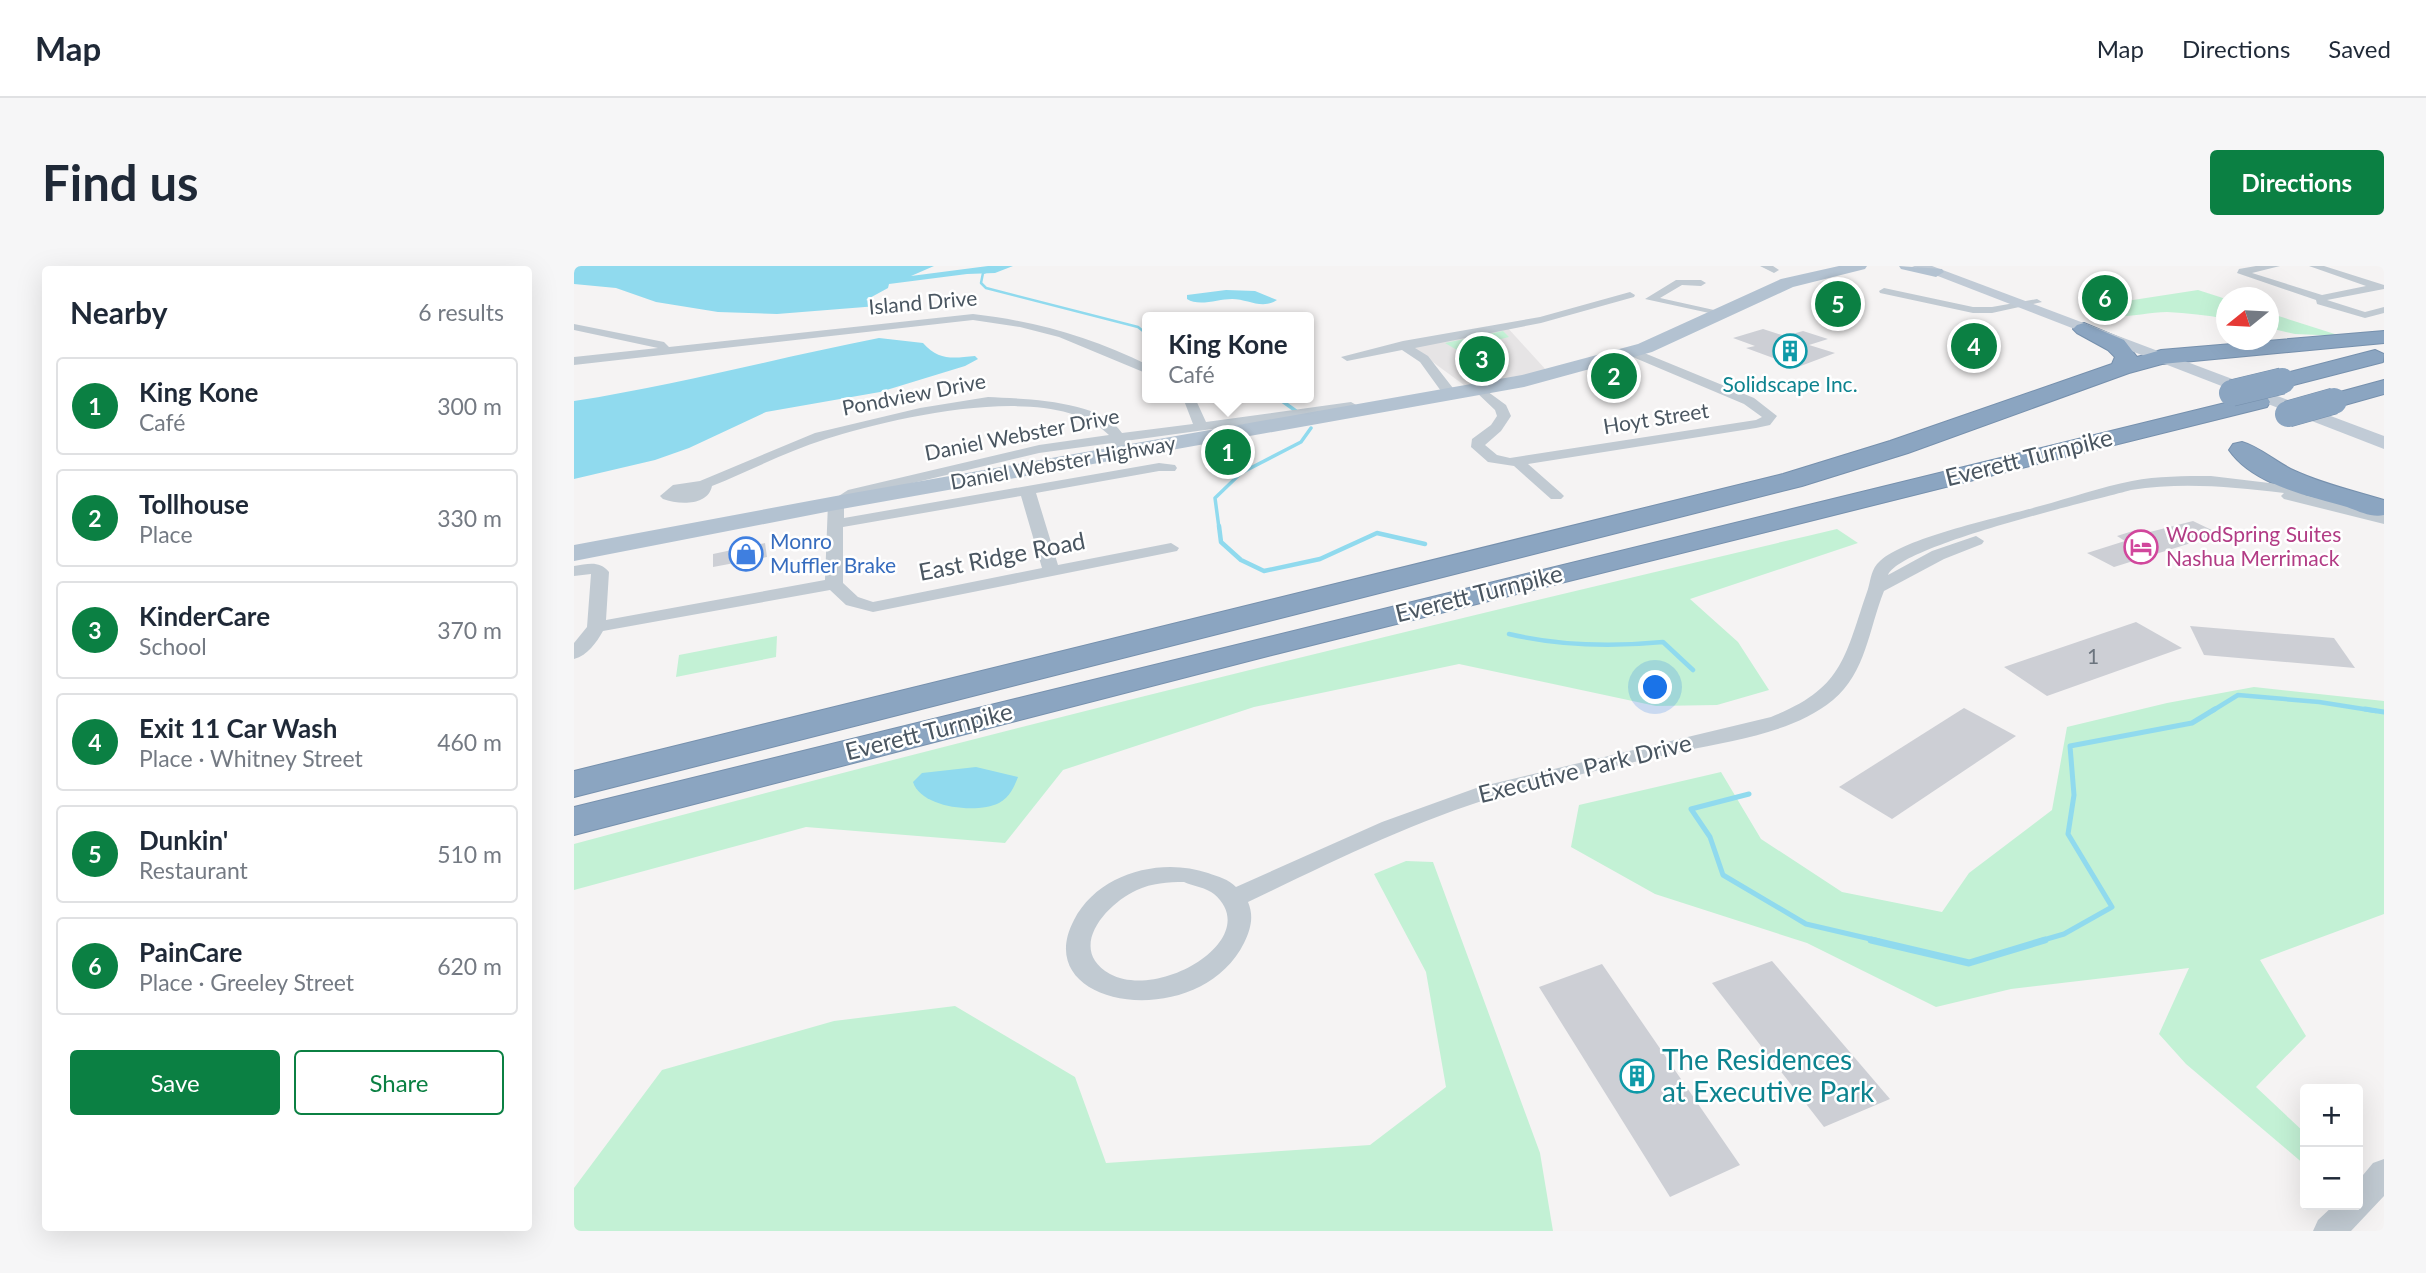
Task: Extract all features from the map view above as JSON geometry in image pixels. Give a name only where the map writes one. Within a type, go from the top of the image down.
[{"type":"highway","points":[[2084,328],[2121,349],[2126,357],[2121,368]]},
{"type":"highway","points":[[574,784],[1793,480],[1899,447],[2121,368],[2169,356],[2384,337]]},
{"type":"highway","name":"Everett Turnpike","points":[[574,821],[2266,396],[2384,355]]},
{"type":"highway","name":"Everett Turnpike","points":[[574,797],[2266,396],[2306,390],[2384,371]]},
{"type":"highway","points":[[2334,401],[2384,387]]},
{"type":"highway","points":[[2245,487],[2248,476],[2239,439],[2266,396],[2334,401],[2384,392]]},
{"type":"highway","points":[[2242,450],[2269,469],[2306,486],[2382,512]]},
{"type":"main road","name":"Daniel Webster Highway","points":[[1775,273],[1800,273],[1827,266]]},
{"type":"main road","name":"Daniel Webster Highway","points":[[574,553],[835,514],[1119,445],[1428,400],[1559,373],[1632,352],[1669,338],[1719,314],[1775,273],[1869,266]]},
{"type":"main road","points":[[1907,266],[1937,269]]},
{"type":"main road","points":[[1919,266],[1937,269],[2169,356],[2384,443]]},
{"type":"main road","points":[[2030,304],[2084,328],[2169,356]]},
{"type":"main road","points":[[2266,396],[2384,432]]},
{"type":"street","points":[[2275,266],[2243,271],[2242,274],[2321,298],[2382,288]]},
{"type":"street","points":[[2314,266],[2382,288]]},
{"type":"street","points":[[1650,299],[1680,282],[1701,284]]},
{"type":"street","points":[[1604,289],[1719,314]]},
{"type":"street","points":[[1884,291],[1973,310],[2030,304]]},
{"type":"street","points":[[1347,357],[1541,320],[1630,295]]},
{"type":"street","points":[[2321,298],[2321,302],[2365,315],[2384,310]]},
{"type":"street","points":[[1583,308],[1603,314],[1586,321]]},
{"type":"street","name":"Island Drive","points":[[574,361],[694,350],[928,320],[973,317],[1021,324],[1079,338],[1142,368]]},
{"type":"street","points":[[1513,324],[1526,332],[1553,330]]},
{"type":"street","name":"Island Drive","points":[[574,327],[653,345],[694,350]]},
{"type":"street","points":[[1403,345],[1424,359],[1451,395]]},
{"type":"street","name":"Hoyt Street","points":[[1480,390],[1501,408],[1504,416],[1496,428],[1477,442],[1478,447],[1493,458],[1519,463],[1756,424],[1765,422],[1770,416],[1749,401],[1632,352]]},
{"type":"street","name":"Pondview Drive","points":[[703,485],[820,436],[910,414],[975,402],[1008,400],[1092,415],[1110,427],[1119,445]]},
{"type":"street","name":"Daniel Webster Drive","points":[[1119,445],[1201,426],[1361,404],[1428,400]]},
{"type":"street","points":[[1191,403],[1201,426]]},
{"type":"street","name":"Hoyt Street","points":[[1519,463],[1556,496]]},
{"type":"street","points":[[596,626],[834,584],[835,514],[1027,490],[1159,467],[1170,468]]},
{"type":"street","name":"Executive Park Drive","points":[[1233,899],[1390,828],[1453,803],[1531,780],[1762,726],[1811,707],[1828,696],[1843,678],[1877,588],[1880,572],[1892,560],[1952,534],[2130,486],[2177,480],[2303,490],[2382,512]]},
{"type":"street","points":[[1027,490],[1052,572]]},
{"type":"street","name":"East Ridge Road","points":[[834,584],[852,601],[873,607],[1171,548]]},
{"type":"street","points":[[574,571],[594,568],[600,572],[596,626],[588,641],[574,653]]},
{"type":"street","points":[[1186,874],[1214,883],[1233,899],[1240,923],[1235,942],[1221,961],[1188,982],[1161,990],[1125,990],[1102,983],[1090,974],[1078,952],[1078,939],[1086,919],[1102,900],[1122,887],[1154,876],[1186,874]]},
{"type":"street","points":[[2363,1197],[2384,1173]]},
{"type":"street","points":[[2329,1231],[2351,1210]]},
{"type":"shaded area","points":[[1506,326],[1547,371],[1468,388],[1411,346]]},
{"type":"green space","points":[[2198,290],[2216,296],[2216,317],[2167,312],[2111,317],[2090,313],[2081,308]]},
{"type":"green space","points":[[2279,316],[2341,336],[2295,334],[2279,330]]},
{"type":"green space","points":[[1503,331],[1509,337],[1457,350],[1445,343]]},
{"type":"green space","points":[[1837,529],[1858,543],[1690,599],[1738,642],[1769,690],[1717,705],[1656,706],[1459,664],[1254,707],[1063,770],[1005,843],[806,827],[574,890],[574,844],[1204,681]]},
{"type":"green space","points":[[777,636],[776,657],[676,677],[679,655]]},
{"type":"green space","points":[[2254,687],[2384,701],[2384,914],[2260,960],[2306,1036],[2256,1087],[2300,1128],[2300,1161],[2186,1064],[2159,1034],[2189,968],[2011,989],[1936,1007],[1807,943],[1655,894],[1571,847],[1579,805],[1721,772],[1761,839],[1842,892],[1942,912],[1969,873],[2052,810],[2067,727],[2167,703]]},
{"type":"green space","points":[[1406,861],[1433,862],[1540,1153],[1553,1231],[574,1231],[574,1188],[662,1070],[834,1021],[955,1006],[1075,1077],[1106,1163],[1370,1145],[1446,1087],[1426,972],[1374,874]]},
{"type":"water","points":[[574,266],[934,266],[911,276],[988,266],[1013,266],[995,273],[889,284],[888,288],[866,300],[890,305],[777,314],[718,312],[656,302],[616,288],[574,284]]},
{"type":"water","points":[[1226,290],[1255,291],[1277,300],[1260,304],[1238,299],[1203,303],[1187,299],[1187,295]]},
{"type":"water","points":[[879,338],[923,343],[941,356],[975,356],[978,359],[965,366],[880,392],[766,412],[689,448],[655,460],[574,479],[574,401]]},
{"type":"water","points":[[976,767],[1018,777],[1003,801],[977,808],[951,806],[927,798],[918,791],[913,782],[922,773]]},
{"type":"building","name":"Solidscape Inc.","points":[[1763,329],[1785,336],[1803,331],[1828,339],[1809,345],[1835,353],[1798,367],[1746,348],[1755,346],[1733,338]]},
{"type":"building","name":"WoodSpring Suites Nashua Merrimack","points":[[2193,521],[2220,534],[2114,567],[2087,553],[2125,541],[2117,536],[2136,530],[2142,534]]},
{"type":"building","name":"Monro Muffler Brake","points":[[765,543],[767,557],[713,567],[713,554]]},
{"type":"building","points":[[2136,622],[2182,648],[2047,696],[2004,667]]},
{"type":"building","points":[[2190,626],[2334,638],[2355,668],[2204,655]]},
{"type":"building","points":[[1964,708],[2016,736],[1892,819],[1839,787]]},
{"type":"building","name":"The Residences at Executive Park","points":[[1772,961],[1890,1099],[1824,1127],[1712,983]]},
{"type":"building","name":"The Residences at Executive Park","points":[[1602,964],[1740,1165],[1670,1197],[1539,987]]},
{"type":"waterway","points":[[1000,266],[983,273],[981,283],[986,288],[1142,330]]},
{"type":"waterway","points":[[1285,403],[1296,411]]},
{"type":"waterway","points":[[1219,528],[1215,498],[1241,473],[1301,442],[1311,428]]},
{"type":"waterway","points":[[1219,526],[1221,542],[1241,560],[1264,571],[1320,559],[1377,533],[1425,544]]},
{"type":"waterway","points":[[1509,634],[1586,644],[1663,642],[1693,670]]},
{"type":"waterway","points":[[2212,711],[2238,695],[2319,702],[2376,711]]},
{"type":"waterway","points":[[2040,941],[2064,934],[2112,907],[2068,834],[2074,795],[2070,746],[2192,723],[2215,709]]},
{"type":"waterway","points":[[2365,709],[2384,712]]},
{"type":"waterway","points":[[1749,794],[1691,809],[1710,837],[1723,875],[1806,924],[1879,941]]},
{"type":"waterway","points":[[1871,940],[1969,963],[2045,940]]},
{"type":"place","name":"PainCare","points":[[2105,298]]},
{"type":"place","name":"Dunkin'","points":[[1838,304]]},
{"type":"place","name":"Exit 11 Car Wash","points":[[1974,346]]},
{"type":"place","name":"Solidscape Inc.","points":[[1790,351]]},
{"type":"place","name":"KinderCare","points":[[1482,359]]},
{"type":"place","name":"Tollhouse","points":[[1614,376]]},
{"type":"place","name":"King Kone","points":[[1228,452]]},
{"type":"place","name":"WoodSpring Suites Nashua Merrimack","points":[[2141,547]]},
{"type":"place","name":"Monro Muffler Brake","points":[[746,554]]},
{"type":"place","name":"The Residences at Executive Park","points":[[1637,1076]]}]
